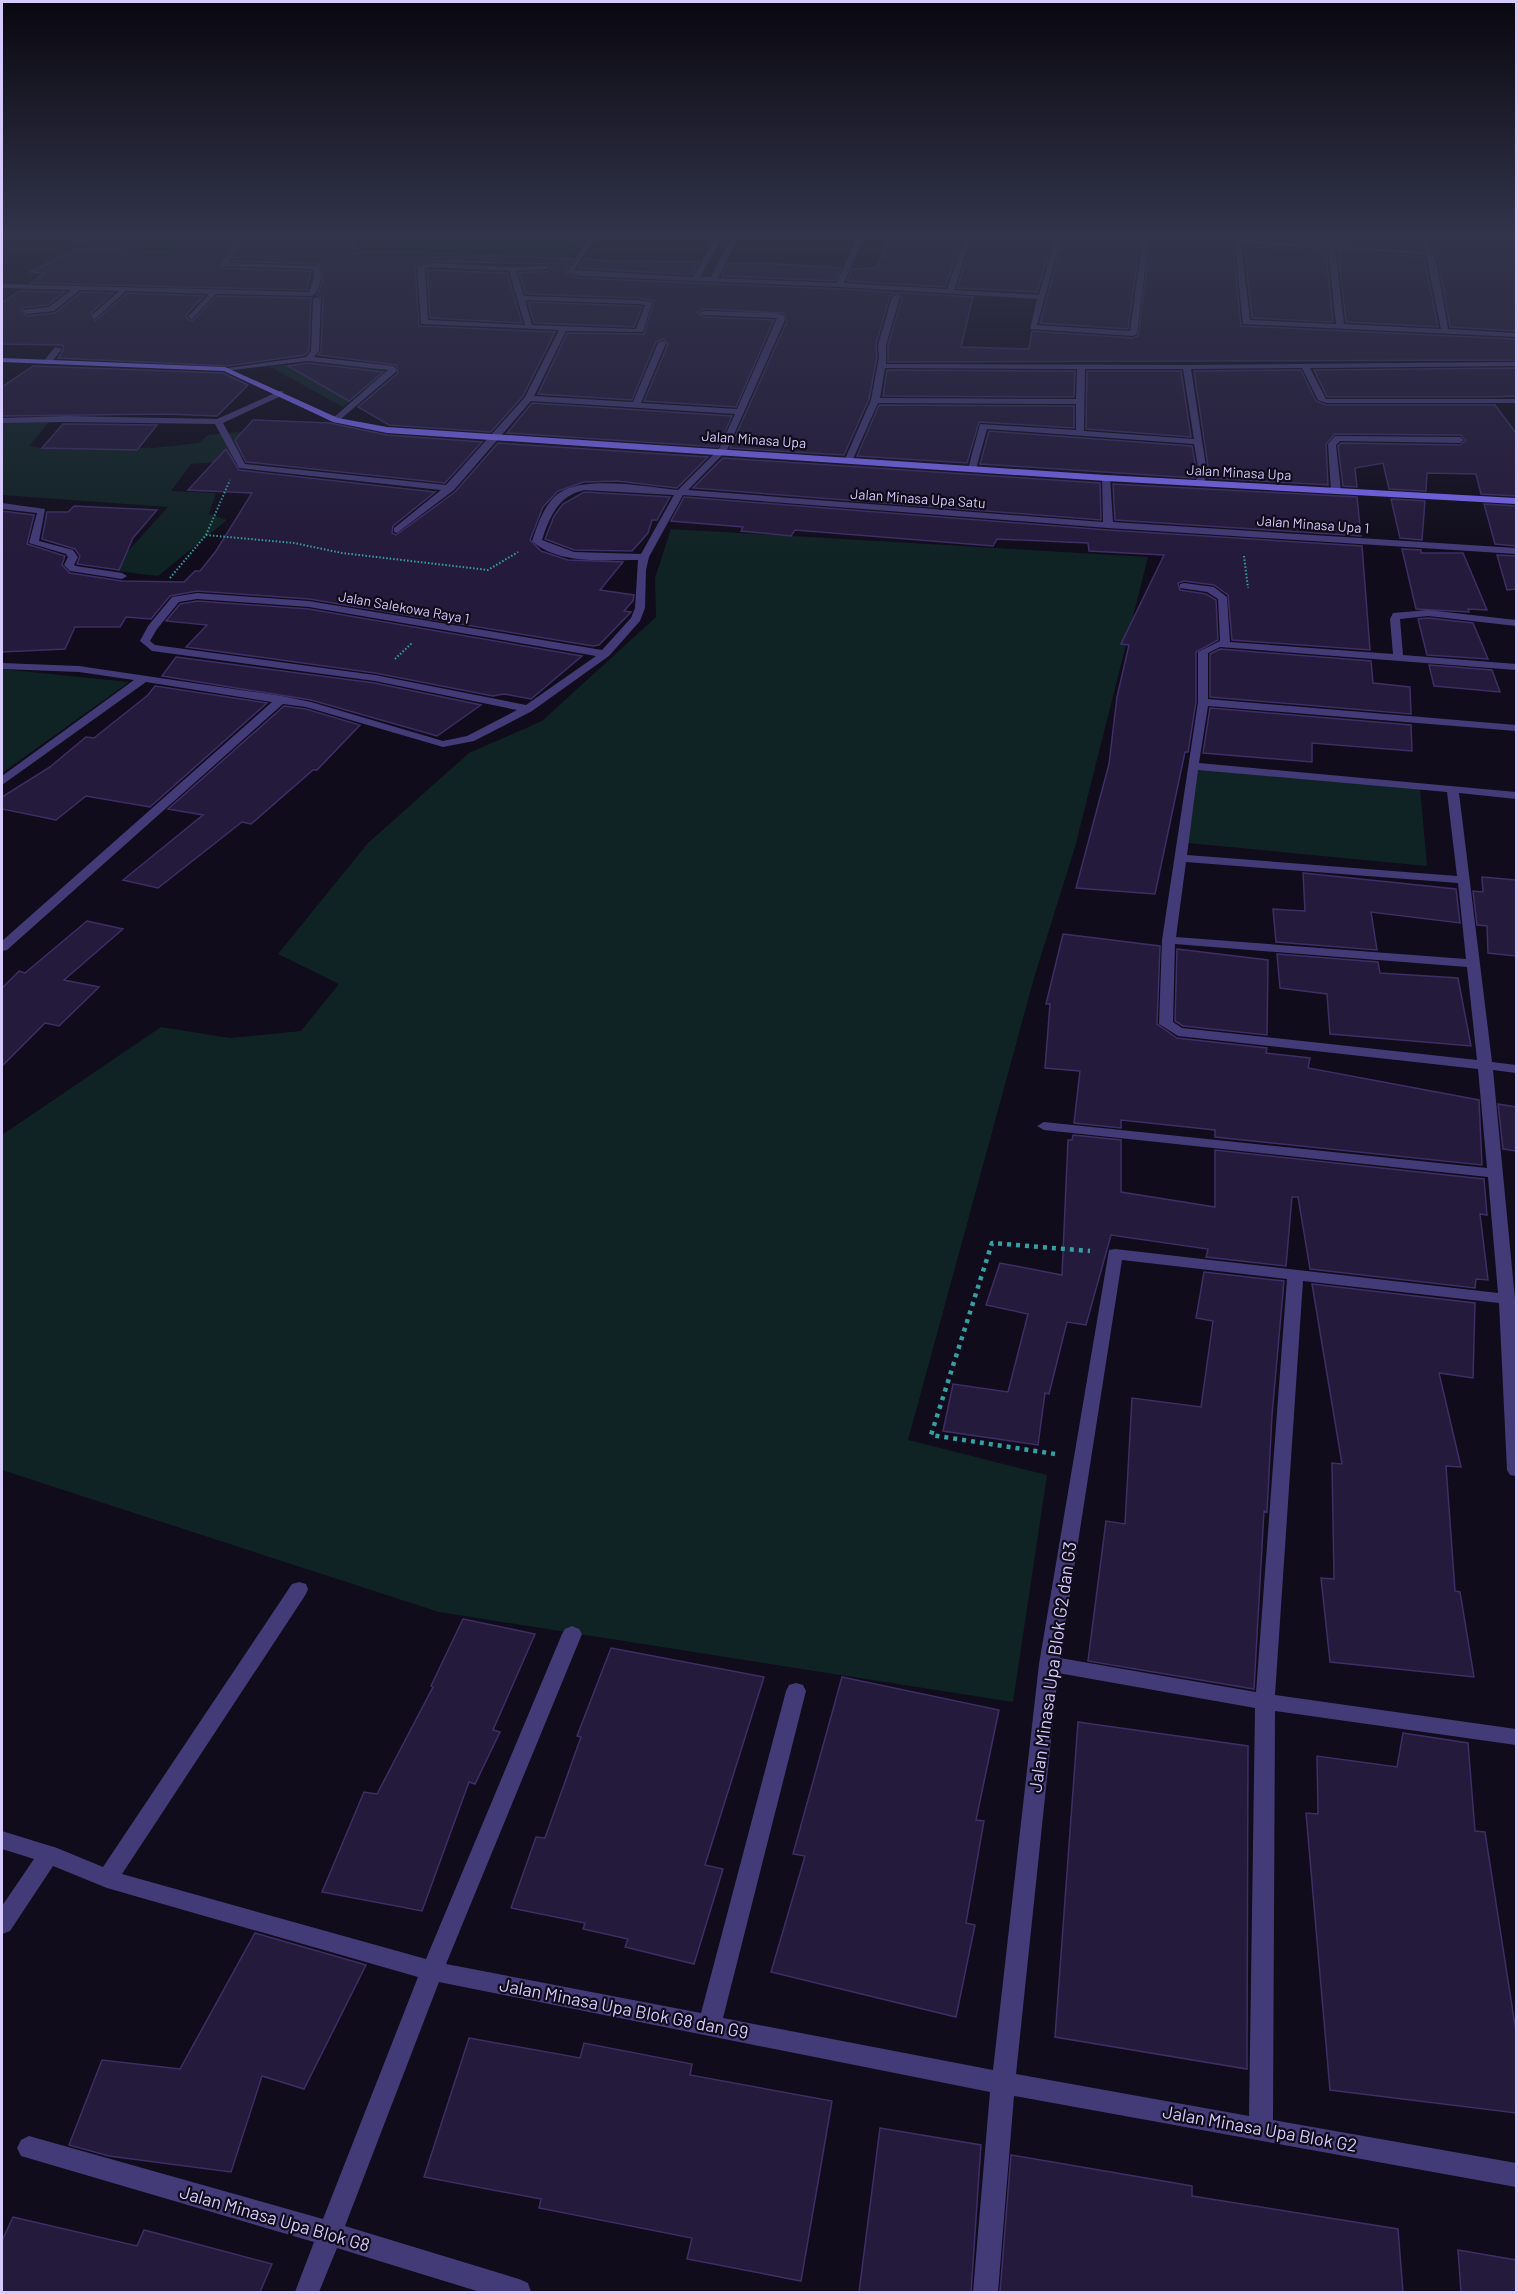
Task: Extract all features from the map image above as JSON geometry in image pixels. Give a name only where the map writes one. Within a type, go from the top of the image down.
[{"type":"street","points":[[308,359],[315,351],[315,343]]},
{"type":"street","points":[[397,530],[436,503],[496,438],[529,398],[556,343]]},
{"type":"street","points":[[636,405],[662,343]]},
{"type":"street","points":[[2,666],[69,668],[282,699],[307,704],[409,736],[443,744],[470,739],[528,709],[606,654],[636,619],[640,608],[641,570],[644,557],[679,494],[723,450],[772,343]]},
{"type":"street","points":[[849,459],[874,400],[881,366],[883,343]]},
{"type":"street","points":[[47,362],[58,349]]},
{"type":"street","points":[[225,369],[308,359],[391,368],[393,371],[336,420]]},
{"type":"street","name":"Jalan Minasa Upa","points":[[2,360],[225,369],[336,420],[387,430],[723,450],[1106,478],[1516,501]]},
{"type":"street","points":[[881,366],[1187,367],[1516,364]]},
{"type":"street","points":[[1080,433],[1081,366]]},
{"type":"street","points":[[1305,366],[1322,400],[1326,401],[1516,401]]},
{"type":"street","points":[[1187,367],[1194,403],[1196,442],[1203,472],[1200,483]]},
{"type":"street","points":[[2,421],[65,419],[218,422],[280,393]]},
{"type":"street","points":[[529,398],[742,412]]},
{"type":"street","points":[[874,400],[984,414],[1080,433],[1196,442]]},
{"type":"street","points":[[984,414],[1080,402]]},
{"type":"street","points":[[972,469],[984,414]]},
{"type":"street","points":[[218,422],[242,466],[451,488]]},
{"type":"street","points":[[1336,491],[1332,444],[1338,438],[1460,440]]},
{"type":"street","points":[[1106,478],[1108,525]]},
{"type":"street","name":"Jalan Minasa Upa Satu","points":[[537,541],[547,513],[560,496],[568,490],[593,487],[1108,525]]},
{"type":"street","points":[[2,506],[42,511],[34,543],[70,552],[73,557],[69,565],[73,569],[122,576]]},
{"type":"street","name":"Jalan Minasa Upa 1","points":[[1108,525],[1516,551]]},
{"type":"street","points":[[537,541],[561,551],[591,556],[644,557]]},
{"type":"street","points":[[1184,586],[1210,589],[1220,593],[1223,599],[1225,644]]},
{"type":"street","points":[[184,596],[171,603],[152,628],[145,641],[148,645],[375,678],[528,709]]},
{"type":"street","name":"Jalan Salekowa Raya 1","points":[[184,596],[309,604],[606,654]]},
{"type":"street","points":[[1398,657],[1395,619],[1397,615],[1428,613],[1516,623]]},
{"type":"street","points":[[1516,667],[1225,644],[1211,646],[1203,652],[1203,702],[1169,940],[1166,1024],[1170,1029],[1516,1069]]},
{"type":"street","points":[[2,781],[144,678]]},
{"type":"street","points":[[2,947],[282,699]]},
{"type":"street","points":[[1203,702],[1516,728]]},
{"type":"street","points":[[1193,766],[1516,795]]},
{"type":"street","points":[[1453,790],[1485,1065],[1507,1299],[1516,1470]]},
{"type":"street","points":[[1182,858],[1463,880]]},
{"type":"street","points":[[1169,940],[1472,963]]},
{"type":"street","points":[[1044,1126],[1494,1173]]},
{"type":"street","points":[[1115,1254],[1507,1299]]},
{"type":"street","name":"Jalan Minasa Upa Blok G2 dan G3","points":[[985,2292],[1004,2083],[1049,1664],[1115,1254]]},
{"type":"street","points":[[1262,2128],[1265,1702],[1295,1276]]},
{"type":"street","points":[[107,1879],[299,1589]]},
{"type":"street","points":[[307,2292],[432,1971],[572,1634]]},
{"type":"street","points":[[1049,1664],[1265,1702],[1516,1737]]},
{"type":"street","points":[[710,2024],[796,1691]]},
{"type":"street","name":"Jalan Minasa Upa Blok G8 dan G9","points":[[2,1840],[50,1854],[107,1879],[432,1971],[1004,2083]]},
{"type":"street","points":[[2,1924],[50,1854]]},
{"type":"street","name":"Jalan Minasa Upa Blok G2","points":[[1004,2083],[1516,2175]]},
{"type":"street","name":"Jalan Minasa Upa Blok G8","points":[[29,2148],[331,2234],[519,2292]]},
{"type":"path","points":[[184,596],[175,590],[170,577],[206,535],[233,473],[242,466]]},
{"type":"path","points":[[1242,532],[1248,588]]},
{"type":"path","points":[[206,535],[294,543],[342,553],[488,570],[537,541]]},
{"type":"path","points":[[375,678],[427,625]]},
{"type":"path","points":[[1082,1458],[931,1435],[992,1243],[1115,1254]]},
{"type":"green space","points":[[305,364],[362,366],[389,371],[343,407],[269,366]]},
{"type":"green space","points":[[2,421],[49,422],[29,446],[42,448],[153,448],[199,443],[208,435],[248,431],[247,456],[227,461],[191,464],[171,491],[216,493],[209,514],[227,520],[158,576],[117,571],[127,552],[168,507],[2,495]]},
{"type":"green space","points":[[671,529],[1148,557],[1075,847],[1034,978],[908,1440],[1047,1475],[1013,1702],[439,1612],[2,1470],[2,1135],[161,1027],[230,1038],[301,1031],[339,984],[278,954],[368,843],[469,753],[542,721],[656,617],[655,578]]},
{"type":"green space","points":[[2,669],[129,682],[2,773]]},
{"type":"green space","points":[[1195,766],[1420,787],[1427,866],[1188,843]]},
{"type":"building","points":[[309,343],[309,350],[305,355],[228,366],[58,358],[64,349],[62,345],[2,344]]},
{"type":"building","points":[[321,343],[549,343],[523,396],[491,432],[389,425],[358,407],[398,373],[396,365],[318,355],[321,351]]},
{"type":"building","points":[[562,343],[656,343],[632,400],[538,394]]},
{"type":"building","points":[[764,343],[736,407],[644,401],[668,344]]},
{"type":"building","points":[[777,343],[876,343],[877,357],[869,399],[844,455],[730,448]]},
{"type":"building","points":[[889,343],[962,343],[961,347],[1027,349],[1030,343],[1516,343],[1516,360],[888,362]]},
{"type":"building","points":[[308,363],[383,372],[349,401],[288,366]]},
{"type":"building","points":[[33,366],[223,373],[248,385],[217,416],[166,414],[2,416],[2,387]]},
{"type":"building","points":[[1516,368],[1516,396],[1488,397],[1327,397],[1314,370]]},
{"type":"building","points":[[887,370],[1075,371],[1074,397],[883,396]]},
{"type":"building","points":[[1301,370],[1316,401],[1326,405],[1495,405],[1516,433],[1516,496],[1481,494],[1476,474],[1427,473],[1426,491],[1389,489],[1383,463],[1355,468],[1357,487],[1343,486],[1338,446],[1341,443],[1460,445],[1466,440],[1460,435],[1335,434],[1326,444],[1328,485],[1208,478],[1194,371]]},
{"type":"building","points":[[1087,371],[1181,371],[1191,437],[1086,429]]},
{"type":"building","points":[[532,403],[732,416],[718,447],[507,433]]},
{"type":"building","points":[[879,405],[1074,406],[1074,428],[979,422],[967,463],[857,456]]},
{"type":"building","points":[[253,420],[330,423],[387,435],[482,442],[445,483],[246,462],[235,440]]},
{"type":"building","points":[[63,424],[157,425],[137,450],[42,448]]},
{"type":"building","points":[[989,431],[1192,446],[1197,473],[1195,478],[980,464]]},
{"type":"building","points":[[498,443],[708,457],[677,488],[617,481],[584,482],[558,491],[543,507],[530,540],[541,551],[568,560],[623,562],[600,590],[634,595],[633,601],[624,611],[631,612],[599,645],[593,646],[309,599],[197,591],[170,596],[151,619],[126,617],[120,627],[75,627],[65,649],[2,652],[2,511],[34,515],[27,544],[65,556],[62,565],[70,573],[122,581],[184,582],[195,571],[200,571],[216,551],[252,493],[188,490],[226,449],[239,470],[435,492],[393,526],[392,533],[396,535],[455,492]]},
{"type":"building","points":[[723,458],[1100,483],[1101,520],[693,488]]},
{"type":"building","points":[[1113,484],[1357,497],[1361,536],[1115,520]]},
{"type":"building","points":[[584,492],[670,497],[657,520],[652,520],[648,533],[632,551],[574,550],[545,539],[554,516],[563,504]]},
{"type":"building","points":[[684,497],[1108,530],[1362,546],[1370,650],[1232,640],[1228,595],[1214,585],[1184,581],[1178,583],[1180,590],[1206,594],[1216,600],[1218,640],[1196,652],[1196,702],[1188,752],[1185,752],[1155,894],[1076,888],[1109,764],[1117,697],[1129,645],[1121,644],[1164,555],[1089,551],[1088,543],[997,539],[993,546],[795,530],[791,536],[741,531],[743,527],[671,521]]},
{"type":"building","points":[[1391,499],[1425,501],[1422,540],[1400,538]]},
{"type":"building","points":[[1484,504],[1516,506],[1516,546],[1495,544]]},
{"type":"building","points":[[74,506],[157,510],[133,538],[119,570],[77,564],[80,556],[75,549],[42,539],[47,512],[68,512]]},
{"type":"building","points":[[1402,549],[1421,550],[1421,553],[1463,553],[1487,610],[1468,609],[1469,612],[1416,609]]},
{"type":"building","points":[[1497,555],[1516,556],[1516,589],[1507,590]]},
{"type":"building","points":[[197,601],[309,609],[582,656],[531,699],[504,694],[493,696],[375,673],[186,647],[207,625],[166,621],[180,604]]},
{"type":"building","points":[[1418,619],[1473,623],[1488,659],[1427,655]]},
{"type":"building","points":[[1220,649],[1371,661],[1373,683],[1410,687],[1411,714],[1210,697],[1210,654]]},
{"type":"building","points":[[176,657],[375,683],[481,705],[437,736],[311,700],[162,676]]},
{"type":"building","points":[[1429,665],[1492,670],[1500,692],[1434,686]]},
{"type":"building","points":[[155,686],[267,703],[150,807],[86,796],[56,820],[2,809],[2,797],[50,767],[86,737],[94,738],[148,695]]},
{"type":"building","points":[[284,706],[306,709],[360,725],[317,770],[313,770],[251,824],[242,822],[158,888],[123,880],[203,815],[168,809]]},
{"type":"building","points":[[1210,708],[1411,725],[1412,751],[1312,743],[1312,762],[1203,753]]},
{"type":"building","points":[[1303,873],[1456,889],[1460,923],[1371,912],[1377,950],[1276,942],[1273,909],[1305,911]]},
{"type":"building","points":[[1482,877],[1516,880],[1516,956],[1488,953],[1487,926],[1477,925],[1473,891],[1483,892]]},
{"type":"building","points":[[87,921],[123,929],[64,980],[99,987],[59,1026],[45,1023],[2,1066],[2,988],[19,971],[25,973]]},
{"type":"building","points":[[1063,934],[1160,946],[1157,1024],[1177,1038],[1267,1048],[1266,1053],[1310,1058],[1308,1068],[1479,1100],[1482,1165],[1215,1137],[1215,1130],[1121,1120],[1121,1128],[1074,1123],[1080,1071],[1045,1068],[1050,1004],[1046,1004]]},
{"type":"building","points":[[1177,949],[1268,960],[1267,1035],[1183,1026],[1175,1021]]},
{"type":"building","points":[[1277,954],[1378,962],[1380,973],[1458,978],[1471,1046],[1330,1034],[1327,994],[1280,988]]},
{"type":"building","points":[[1498,1104],[1516,1107],[1516,1151],[1503,1149]]},
{"type":"building","points":[[1073,1135],[1121,1140],[1121,1192],[1215,1207],[1215,1150],[1484,1179],[1487,1215],[1480,1214],[1488,1280],[1476,1279],[1475,1288],[1310,1269],[1298,1197],[1292,1197],[1286,1266],[1206,1257],[1208,1249],[1111,1235],[1086,1325],[1067,1322],[1049,1394],[1045,1393],[1038,1445],[943,1431],[953,1384],[1008,1392],[1028,1314],[986,1305],[1000,1263],[1062,1275],[1068,1140],[1072,1140]]},
{"type":"building","points":[[1204,1272],[1284,1281],[1272,1415],[1267,1512],[1264,1511],[1254,1689],[1088,1661],[1106,1521],[1125,1524],[1132,1398],[1201,1407],[1213,1321],[1196,1318]]},
{"type":"building","points":[[1312,1284],[1475,1303],[1473,1378],[1439,1373],[1461,1467],[1446,1466],[1455,1591],[1460,1592],[1474,1677],[1330,1662],[1321,1578],[1334,1579],[1332,1463],[1342,1464]]},
{"type":"building","points":[[463,1619],[535,1634],[493,1730],[500,1732],[475,1784],[469,1782],[422,1911],[322,1892],[364,1792],[377,1794],[433,1687],[431,1686]]},
{"type":"building","points":[[611,1648],[764,1677],[705,1865],[723,1869],[694,1964],[625,1947],[628,1939],[583,1929],[585,1923],[511,1908],[536,1837],[545,1838],[581,1737],[577,1736]]},
{"type":"building","points":[[842,1677],[999,1710],[976,1820],[984,1821],[966,1923],[975,1925],[956,2017],[771,1972],[805,1856],[793,1854]]},
{"type":"building","points":[[1078,1722],[1248,1746],[1247,2069],[1055,2037]]},
{"type":"building","points":[[1403,1733],[1468,1743],[1475,1831],[1485,1832],[1516,2032],[1516,2113],[1330,2090],[1306,1813],[1318,1814],[1317,1756],[1397,1767]]},
{"type":"building","points":[[255,1933],[366,1965],[304,2089],[262,2076],[231,2172],[109,2156],[69,2145],[102,2060],[180,2069]]},
{"type":"building","points":[[469,2038],[580,2058],[584,2043],[692,2064],[690,2075],[832,2101],[801,2281],[687,2259],[692,2238],[539,2208],[541,2199],[424,2177]]},
{"type":"building","points":[[880,2128],[981,2145],[971,2292],[859,2292]]},
{"type":"building","points":[[1011,2155],[1192,2186],[1192,2196],[1398,2229],[1403,2292],[1000,2292]]},
{"type":"building","points":[[13,2217],[137,2246],[144,2230],[272,2264],[260,2292],[2,2292],[2,2241]]},
{"type":"building","points":[[1458,2250],[1516,2260],[1516,2292],[1461,2292]]}]
